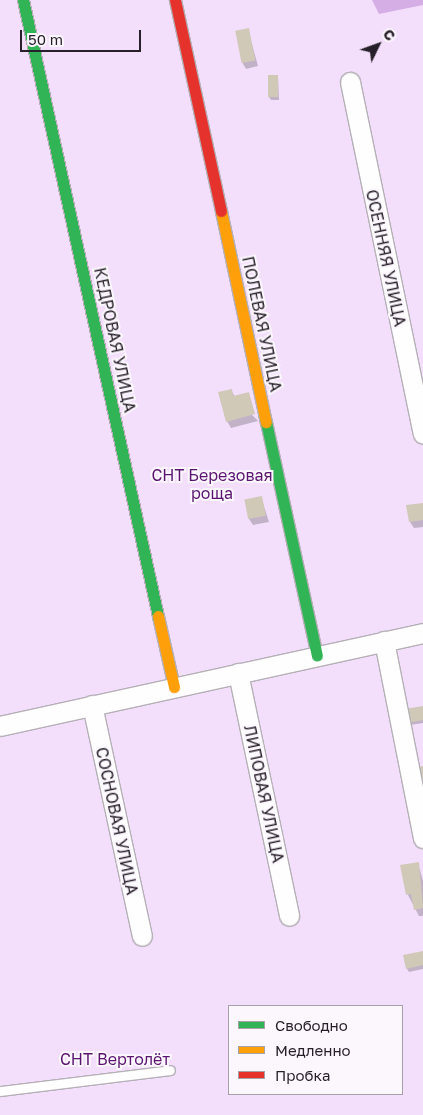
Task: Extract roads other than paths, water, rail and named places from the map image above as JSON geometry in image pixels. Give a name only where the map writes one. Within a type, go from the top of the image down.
[{"type":"street","name":"КЕДРОВАЯ УЛИЦА","points":[[23,0],[174,687]]},
{"type":"street","name":"ПОЛЕВАЯ УЛИЦА","points":[[175,0],[317,656]]},
{"type":"street","name":"ОСЕННЯЯ УЛИЦА","points":[[350,82],[423,433]]},
{"type":"street","points":[[0,726],[423,632]]},
{"type":"street","points":[[384,641],[423,838]]},
{"type":"street","name":"ЛИПОВАЯ УЛИЦА","points":[[238,673],[289,916]]},
{"type":"street","name":"СОСНОВАЯ УЛИЦА","points":[[92,705],[142,936]]},
{"type":"lane","points":[[0,1091],[170,1070]]},
{"type":"park label","name":"СНТ Березовая роща","points":[[212,484]]},
{"type":"park label","name":"СНТ Вертолёт","points":[[115,1059]]}]
